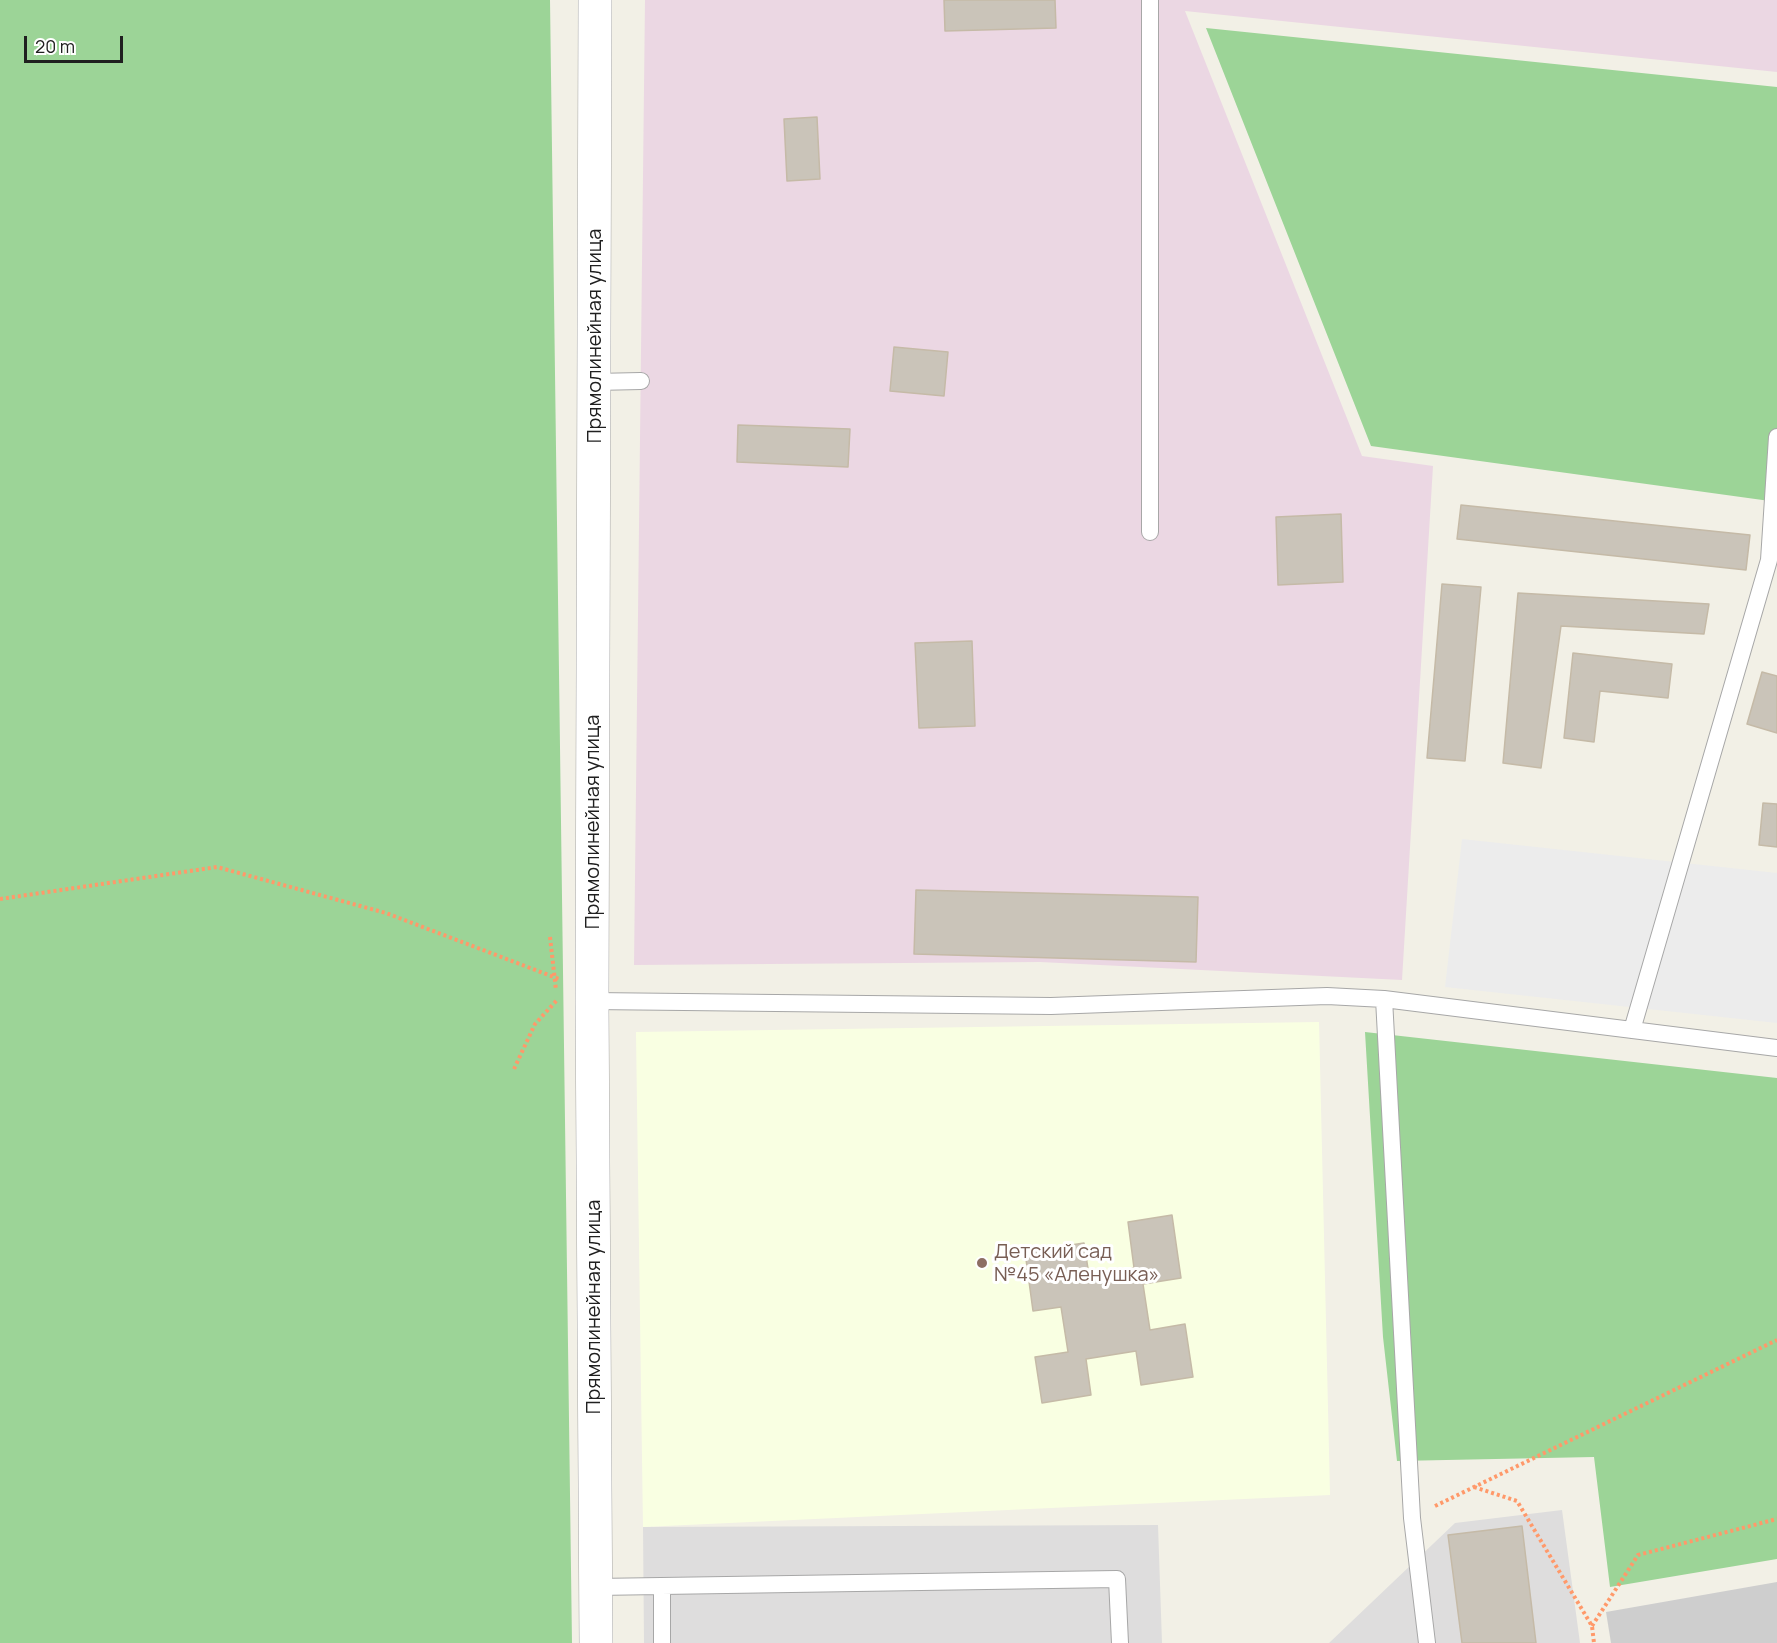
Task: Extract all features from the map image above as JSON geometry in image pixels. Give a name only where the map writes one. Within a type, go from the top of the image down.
[{"type":"street","name":"Прямолинейная улица","points":[[595,0],[592,997],[596,1643]]},
{"type":"lane","points":[[1150,0],[1150,532]]},
{"type":"lane","points":[[595,382],[640,381]]},
{"type":"lane","points":[[1632,1030],[1769,560],[1777,437]]},
{"type":"lane","points":[[592,997],[1051,1006],[1327,996],[1384,999],[1777,1048]]},
{"type":"lane","points":[[1384,999],[1412,1518],[1427,1643]]},
{"type":"lane","points":[[596,1587],[1117,1579],[1120,1643]]},
{"type":"lane","points":[[662,1586],[662,1643]]},
{"type":"path","points":[[0,899],[217,867],[386,913],[555,978],[592,997]]},
{"type":"path","points":[[550,937],[558,999]]},
{"type":"path","points":[[514,1069],[535,1024],[558,999],[592,997]]},
{"type":"path","points":[[1412,1518],[1777,1340]]},
{"type":"path","points":[[1474,1487],[1517,1501],[1592,1626],[1594,1643]]},
{"type":"path","points":[[1592,1626],[1638,1555],[1777,1519]]},
{"type":"shaded area","points":[[645,0],[1777,0],[1777,72],[1185,11],[1362,456],[1433,466],[1402,980],[1040,962],[634,965]]},
{"type":"shaded area","points":[[1462,839],[1777,873],[1777,1023],[1445,987]]},
{"type":"shaded area","name":"Детский сад №45 «Аленушка»","points":[[1319,1022],[1330,1495],[643,1527],[636,1032]]},
{"type":"shaded area","points":[[1562,1510],[1580,1643],[1329,1643],[1455,1523]]},
{"type":"shaded area","points":[[1158,1525],[1162,1643],[644,1643],[643,1527]]},
{"type":"shaded area","points":[[1777,1582],[1777,1643],[1611,1643],[1606,1612]]},
{"type":"green space","points":[[0,0],[550,0],[572,1643],[0,1643]]},
{"type":"green space","points":[[1206,28],[1777,87],[1777,502],[1371,446]]},
{"type":"green space","points":[[1365,1032],[1777,1078],[1777,1559],[1610,1587],[1594,1457],[1397,1461],[1383,1337]]},
{"type":"building","points":[[944,0],[1055,0],[1056,28],[945,31]]},
{"type":"building","points":[[817,117],[820,179],[787,181],[784,119]]},
{"type":"building","points":[[894,347],[948,352],[944,396],[890,391]]},
{"type":"building","points":[[738,425],[850,429],[848,467],[737,462]]},
{"type":"building","points":[[1461,505],[1750,535],[1746,570],[1457,539]]},
{"type":"building","points":[[1341,514],[1343,582],[1278,585],[1276,517]]},
{"type":"building","points":[[1442,584],[1481,587],[1465,761],[1427,758]]},
{"type":"building","points":[[1518,593],[1709,604],[1704,634],[1561,626],[1541,768],[1503,763]]},
{"type":"building","points":[[972,641],[975,726],[919,728],[915,643]]},
{"type":"building","points":[[1573,653],[1672,664],[1668,698],[1600,691],[1594,742],[1564,738]]},
{"type":"building","points":[[1762,672],[1777,676],[1777,733],[1747,724]]},
{"type":"building","points":[[1763,803],[1777,804],[1777,847],[1759,845]]},
{"type":"building","points":[[916,890],[1198,897],[1196,962],[914,954]]},
{"type":"building","points":[[1172,1215],[1181,1278],[1143,1284],[1150,1330],[1185,1324],[1193,1377],[1141,1385],[1136,1351],[1086,1359],[1091,1395],[1042,1403],[1035,1357],[1068,1352],[1061,1307],[1033,1311],[1025,1252],[1084,1243],[1089,1275],[1134,1268],[1128,1222]]},
{"type":"building","points":[[1522,1526],[1536,1643],[1462,1643],[1448,1535]]},
{"type":"place","name":"Детский сад №45 «Аленушка»","points":[[982,1263]]}]
